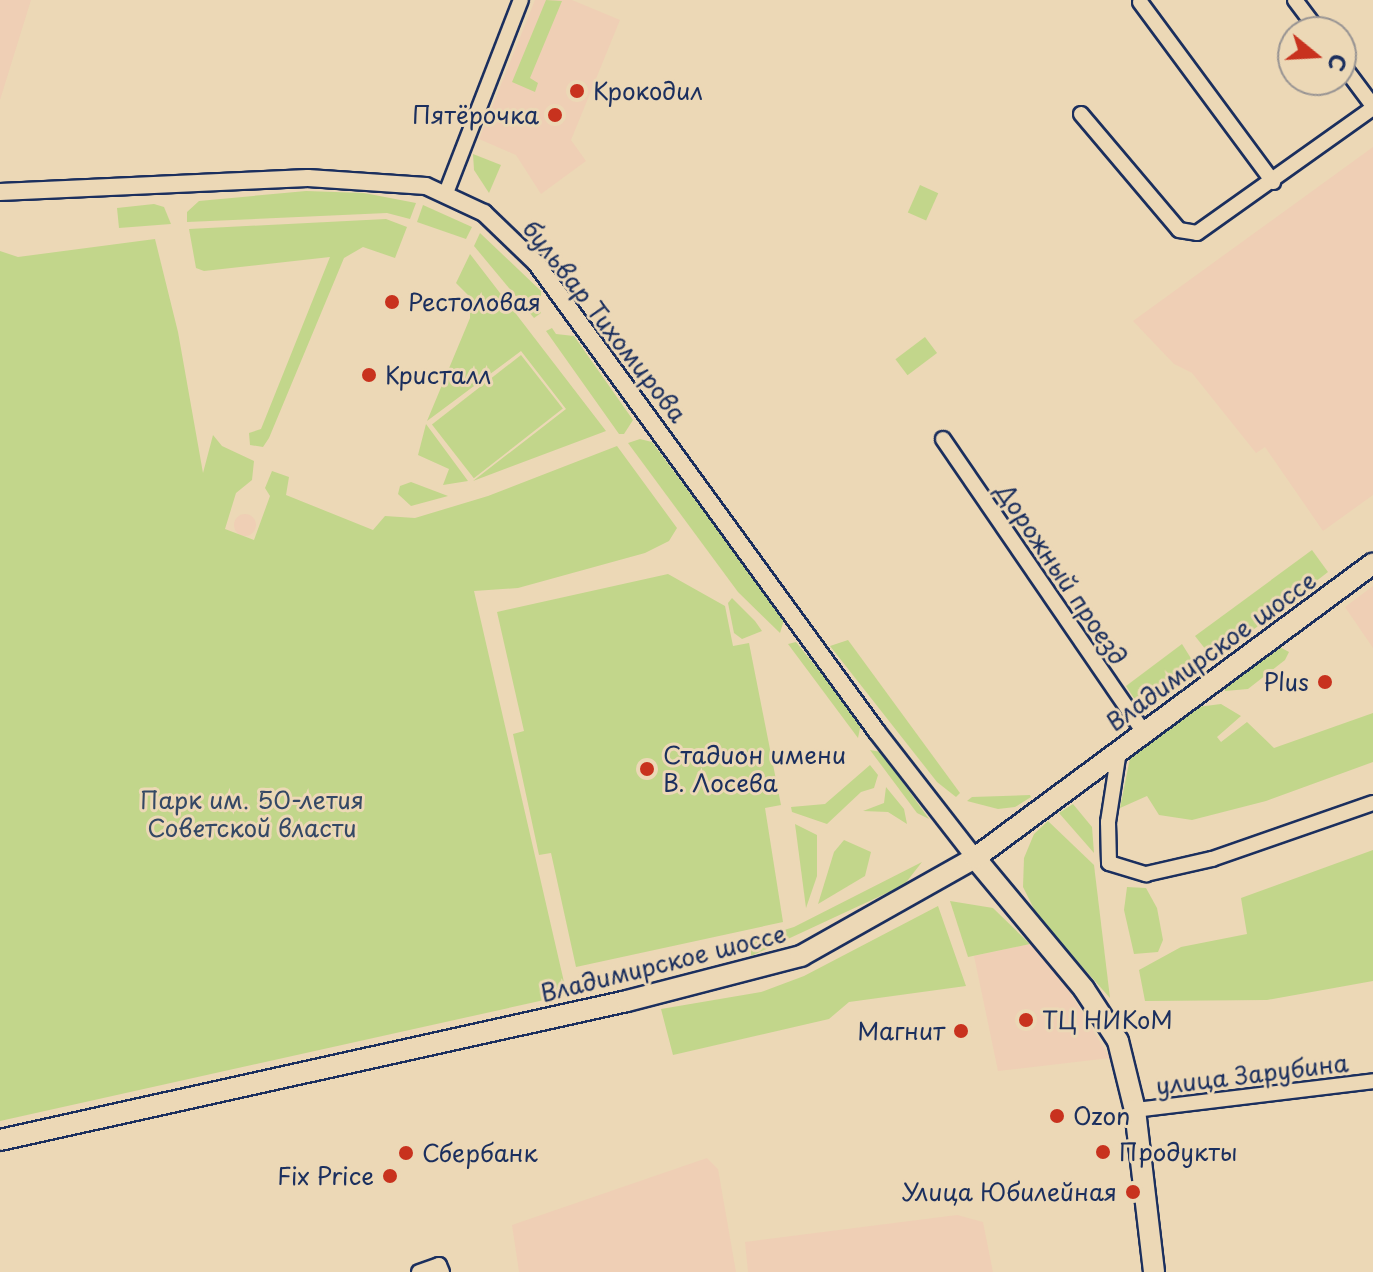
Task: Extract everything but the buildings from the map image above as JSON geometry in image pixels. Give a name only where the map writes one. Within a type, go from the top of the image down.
[{"type":"main road","name":"Владимирское шоссе","points":[[0,1140],[755,971],[801,956],[975,858],[1373,564]]},
{"type":"main road","points":[[975,858],[1107,1022],[1127,1062],[1154,1272]]},
{"type":"street","points":[[446,193],[521,0]]},
{"type":"street","points":[[1140,2],[1273,182]]},
{"type":"street","points":[[1081,114],[1179,230],[1197,233],[1273,182],[1373,107],[1357,85]]},
{"type":"street","name":"бульвар Тихомирова","points":[[0,192],[308,178],[394,182],[446,193],[501,226],[536,263],[877,732],[975,858]]},
{"type":"street","name":"Дорожный проезд","points":[[943,439],[1144,733]]},
{"type":"street","points":[[1119,751],[1108,822],[1109,863],[1146,874],[1212,859],[1373,803]]},
{"type":"street","name":"улица Зарубина","points":[[1135,1110],[1373,1081]]},
{"type":"street","points":[[419,1272],[440,1268]]},
{"type":"shaded area","points":[[0,0],[31,0],[0,100]]},
{"type":"shaded area","points":[[535,0],[572,0],[620,20],[571,140],[586,161],[541,194],[516,155],[479,139]]},
{"type":"shaded area","points":[[1373,147],[1373,495],[1323,531],[1265,447],[1256,453],[1192,373],[1174,364],[1133,321]]},
{"type":"shaded area","points":[[241,514],[249,514],[256,525],[249,536],[241,536],[234,529],[234,521]]},
{"type":"shaded area","points":[[1373,586],[1373,648],[1345,607]]},
{"type":"shaded area","points":[[1030,944],[1062,979],[1110,1058],[998,1071],[974,956]]},
{"type":"shaded area","points":[[707,1158],[718,1169],[736,1272],[519,1272],[512,1225]]},
{"type":"shaded area","points":[[957,1215],[983,1222],[993,1272],[748,1272],[745,1242]]},
{"type":"green space","points":[[546,0],[562,1],[530,78],[538,83],[535,92],[512,82]]},
{"type":"green space","points":[[473,154],[501,165],[489,193],[474,170]]},
{"type":"green space","points":[[920,185],[938,193],[926,221],[908,212]]},
{"type":"green space","points":[[306,191],[364,193],[416,203],[410,219],[387,213],[187,222],[187,212],[199,201]]},
{"type":"green space","points":[[154,204],[164,207],[171,224],[119,228],[117,208]]},
{"type":"green space","points":[[423,205],[472,227],[466,239],[417,222]]},
{"type":"green space","points":[[386,219],[407,227],[395,258],[363,247],[344,258],[269,438],[263,447],[250,445],[249,433],[261,429],[330,257],[204,271],[196,268],[189,229]]},
{"type":"green space","points":[[480,233],[541,291],[541,313],[534,318],[474,246]]},
{"type":"green space","name":"Парк им. 50-летия Советской власти","points":[[155,239],[178,332],[203,473],[213,435],[222,446],[254,461],[252,480],[236,493],[225,529],[254,540],[270,496],[265,488],[272,471],[289,477],[286,495],[373,530],[385,516],[415,518],[488,496],[617,446],[677,528],[669,541],[645,553],[518,588],[474,591],[567,995],[0,1121],[0,251],[18,257]]},
{"type":"green space","points":[[470,254],[606,431],[473,481],[566,409],[521,351],[427,421],[470,318],[470,297],[456,283]]},
{"type":"green space","points":[[552,328],[556,334],[574,336],[633,420],[624,434],[619,434],[546,331]]},
{"type":"green space","points":[[925,337],[937,353],[907,375],[895,359]]},
{"type":"green space","points":[[521,355],[563,409],[474,478],[432,425]]},
{"type":"green space","points":[[426,424],[468,481],[443,485],[449,469],[418,455]]},
{"type":"green space","points":[[640,439],[652,442],[784,620],[780,633],[738,592],[628,443]]},
{"type":"green space","points":[[411,482],[448,496],[411,506],[398,494],[400,486]]},
{"type":"green space","points":[[1312,550],[1328,572],[1223,653],[1206,650],[1195,636]]},
{"type":"green space","name":"Стадион имени В. Лосева","points":[[668,574],[725,606],[733,646],[749,643],[781,805],[765,808],[783,922],[576,967],[551,853],[539,855],[513,734],[524,731],[497,612]]},
{"type":"green space","points":[[732,598],[762,631],[742,639],[734,633],[728,603]]},
{"type":"green space","points":[[848,640],[960,793],[956,797],[937,782],[830,646]]},
{"type":"green space","points":[[796,642],[861,723],[858,738],[788,644]]},
{"type":"green space","points":[[1182,644],[1192,660],[1190,677],[1143,712],[1126,686]]},
{"type":"green space","points":[[1276,645],[1289,652],[1285,660],[1248,689],[1225,691],[1224,685]]},
{"type":"green space","points":[[1221,704],[1241,716],[1217,737],[1221,742],[1247,722],[1274,748],[1373,713],[1373,762],[1266,801],[1192,820],[1159,815],[1147,796],[1120,808],[1131,753],[1190,708]]},
{"type":"green space","points":[[870,750],[881,752],[929,819],[917,813]]},
{"type":"green space","points":[[870,765],[878,775],[874,788],[861,792],[827,824],[792,812],[791,807],[825,804]]},
{"type":"green space","points":[[886,787],[904,809],[907,824],[888,812],[863,811],[884,803]]},
{"type":"green space","points":[[972,797],[1031,797],[1015,807],[998,809],[967,801]]},
{"type":"green space","points":[[1073,804],[1092,827],[1094,853],[1059,813]]},
{"type":"green space","points":[[1048,821],[1094,865],[1110,998],[1038,917],[1023,887],[1024,858],[1034,834]]},
{"type":"green space","points":[[795,824],[817,835],[817,876],[806,908]]},
{"type":"green space","points":[[844,840],[871,852],[865,876],[818,904],[834,852]]},
{"type":"green space","points":[[1373,850],[1373,981],[1267,1000],[1145,1001],[1139,970],[1181,947],[1247,934],[1241,898]]},
{"type":"green space","points":[[922,862],[904,885],[751,956],[751,940],[794,927]]},
{"type":"green space","points":[[1127,887],[1146,888],[1157,908],[1163,940],[1158,952],[1134,954],[1124,910]]},
{"type":"green space","points":[[950,901],[993,908],[1030,944],[968,957]]},
{"type":"green space","points":[[938,906],[966,986],[849,1002],[829,1019],[673,1055],[661,1009],[761,992],[804,976]]},
{"type":"place","name":"Крокодил","points":[[577,91]]},
{"type":"place","name":"Пятёрочка","points":[[555,115]]},
{"type":"place","name":"Рестоловая","points":[[392,302]]},
{"type":"place","name":"Кристалл","points":[[369,375]]},
{"type":"place","name":"Plus","points":[[1325,682]]},
{"type":"place","name":"Стадион имени В. Лосева","points":[[647,769]]},
{"type":"place","name":"ТЦ НИКоМ","points":[[1026,1020]]},
{"type":"place","name":"Магнит","points":[[961,1031]]},
{"type":"place","name":"Ozon","points":[[1057,1116]]},
{"type":"place","name":"Продукты","points":[[1103,1152]]},
{"type":"place","name":"Сбербанк","points":[[406,1153]]},
{"type":"place","name":"Fix Price","points":[[390,1176]]},
{"type":"place","name":"Улица Юбилейная","points":[[1133,1192]]}]
